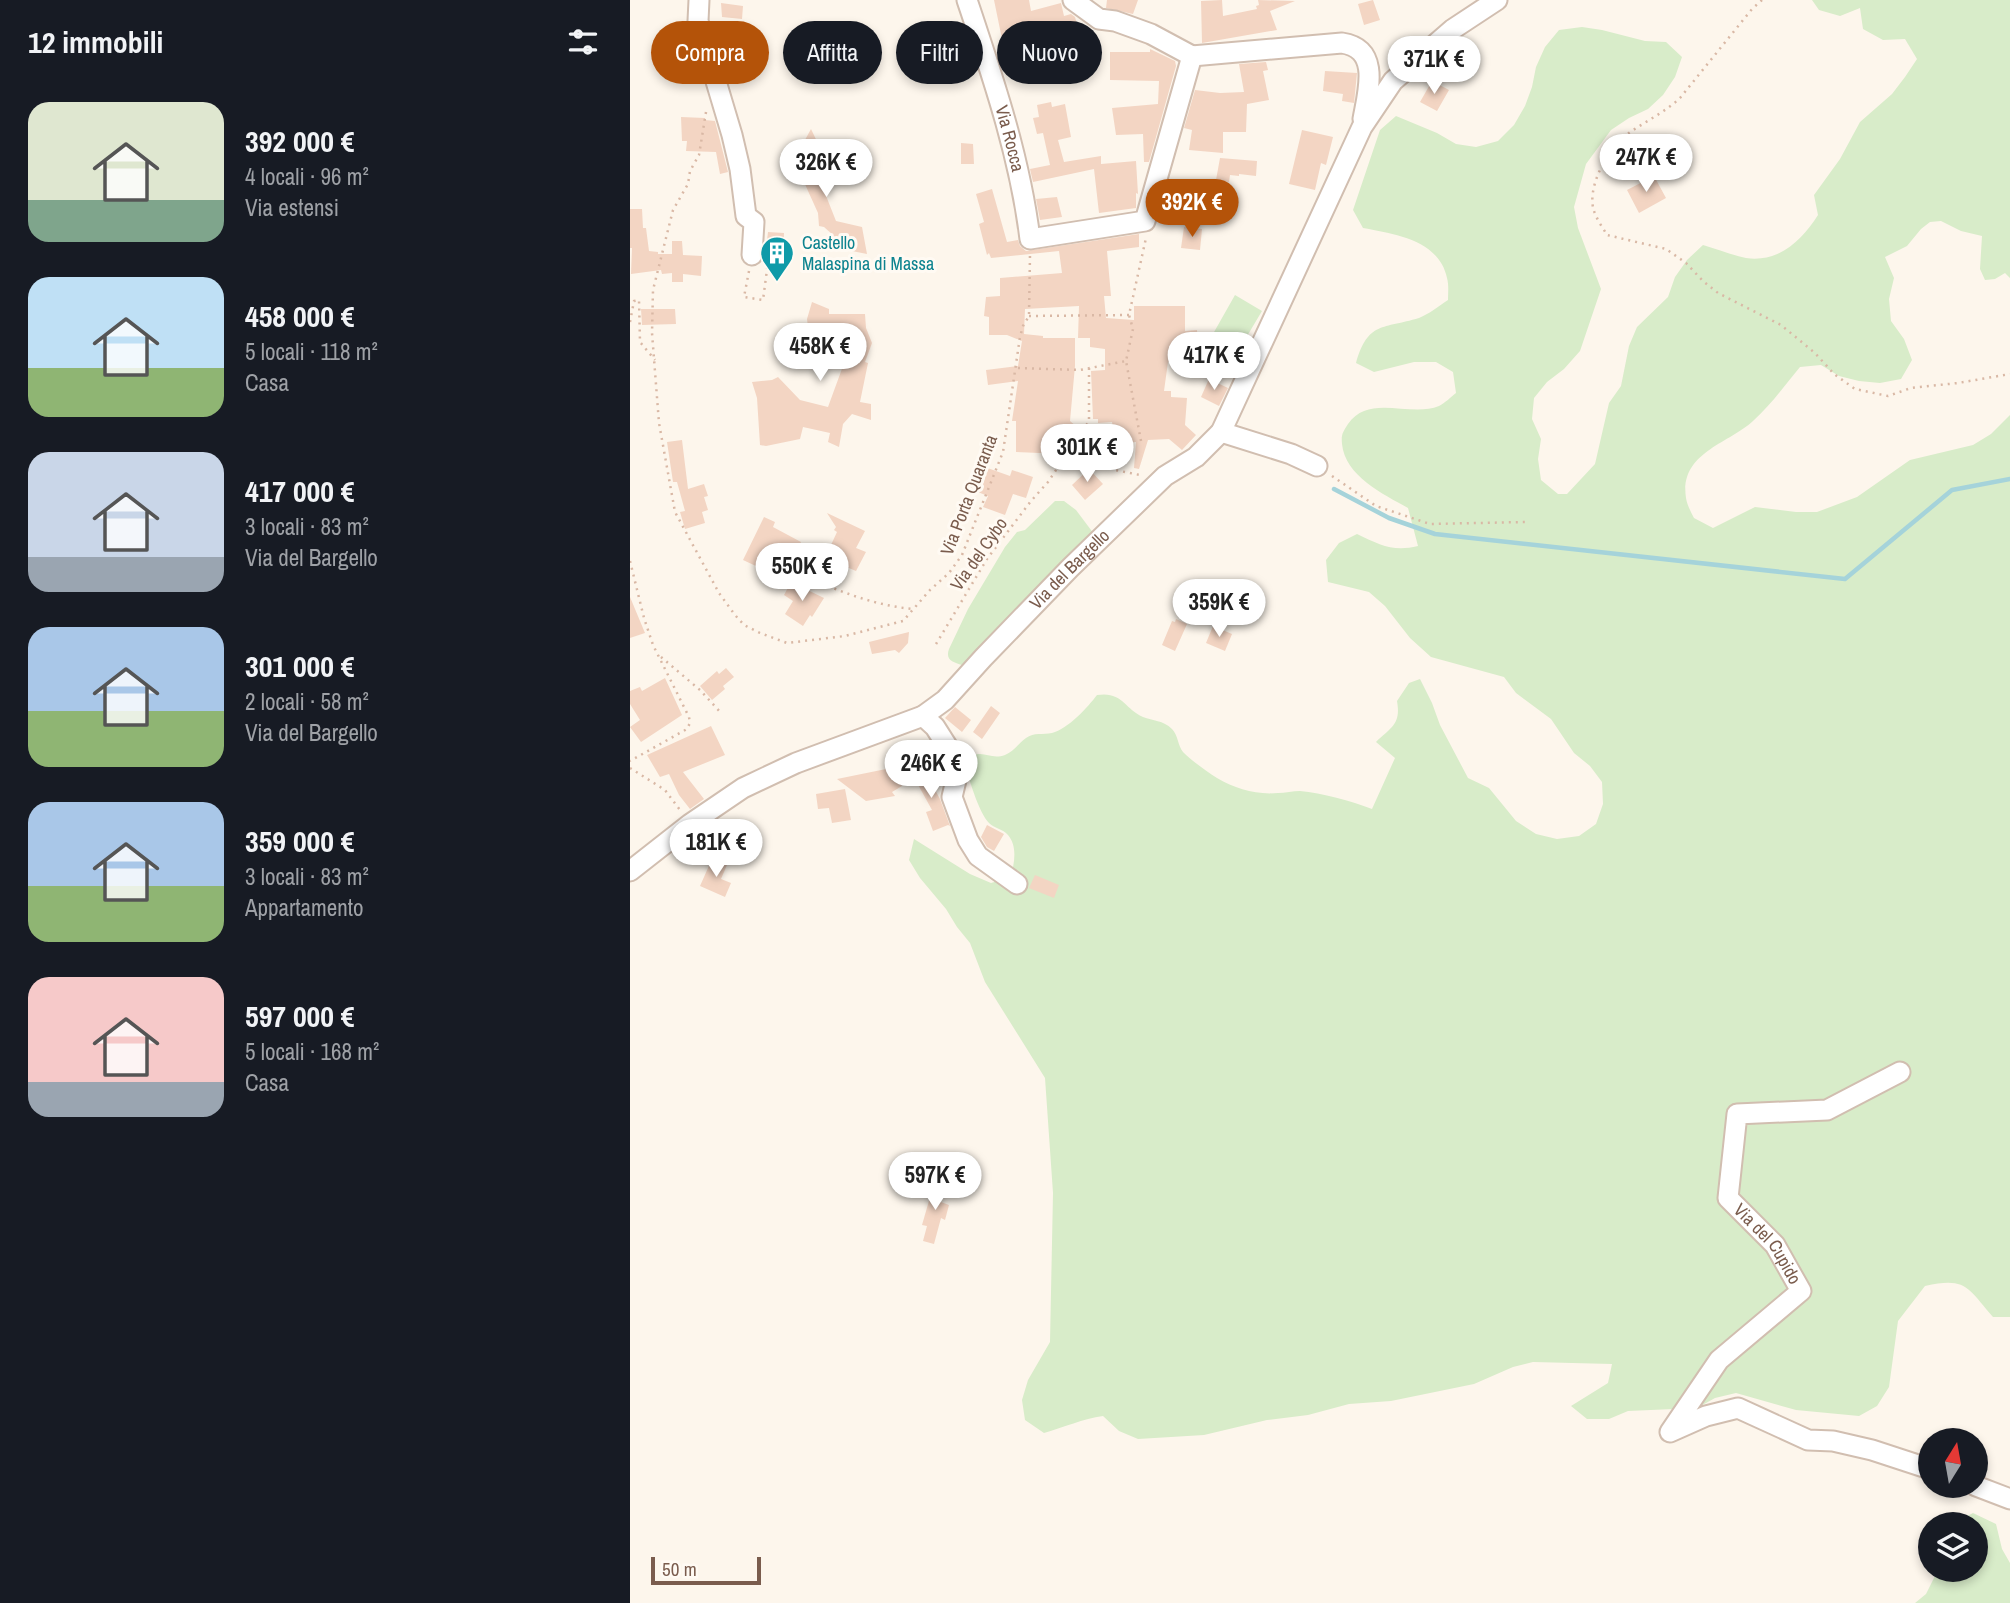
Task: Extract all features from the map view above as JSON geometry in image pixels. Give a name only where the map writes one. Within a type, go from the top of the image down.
[{"type":"street","points":[[699,0],[698,22],[735,147],[746,216],[754,222],[760,259]]},
{"type":"street","name":"Via Rocca","points":[[967,0],[998,92],[1026,205],[1030,239]]},
{"type":"street","points":[[1073,0],[1099,19],[1115,21],[1151,34],[1192,56],[1281,47],[1352,44],[1360,49],[1367,59],[1368,81],[1362,127]]},
{"type":"street","points":[[1362,127],[1393,80],[1453,29],[1497,0]]},
{"type":"street","points":[[1030,239],[1145,221],[1192,56]]},
{"type":"street","name":"Via del Bargello","points":[[630,871],[743,788],[796,763],[923,716],[945,700],[1060,578],[1165,476],[1196,457],[1221,432],[1362,127]]},
{"type":"street","points":[[1221,432],[1291,454],[1317,466]]},
{"type":"street","points":[[923,716],[935,727],[957,767],[952,797],[968,840],[978,856],[1017,884]]},
{"type":"street","name":"Via del Cupido","points":[[1900,1072],[1827,1110],[1737,1114],[1728,1198],[1775,1245],[1801,1291],[1719,1360],[1670,1432],[1706,1416],[1738,1408],[1808,1440],[1833,1441],[1918,1465]]},
{"type":"street","points":[[1988,1491],[2010,1499]]},
{"type":"path","points":[[1762,0],[1680,98],[1624,136],[1604,159],[1593,192],[1593,209],[1607,235],[1666,249],[1686,263],[1718,293],[1781,325],[1815,353],[1834,374],[1855,389],[1888,396],[1912,388],[2010,374]]},
{"type":"path","name":"Via Porta Quaranta","points":[[707,108],[699,155],[690,172],[688,184],[673,210],[653,290],[652,333],[659,423],[675,512],[719,593],[744,625],[760,633],[787,643],[845,636],[903,621],[949,573],[962,555],[1003,452],[1020,337],[1029,316],[1030,239]]},
{"type":"path","points":[[1141,441],[1126,361],[1133,329],[1129,315],[1147,231],[1145,221]]},
{"type":"path","points":[[760,259],[763,300],[744,297],[760,259]]},
{"type":"path","points":[[630,321],[634,302],[639,300],[640,342],[655,360]]},
{"type":"path","points":[[1029,316],[1129,315]]},
{"type":"path","points":[[1016,368],[1080,370],[1126,361]]},
{"type":"path","name":"Via del Cybo","points":[[936,644],[987,559],[1048,482],[1089,421],[1089,369]]},
{"type":"path","points":[[1063,460],[1077,454],[1115,470],[1145,476],[1165,476]]},
{"type":"path","points":[[1317,466],[1376,506],[1430,524],[1525,522]]},
{"type":"path","points":[[630,561],[644,618],[690,723],[687,729],[630,761]]},
{"type":"path","points":[[789,570],[850,596],[885,606],[913,610]]},
{"type":"path","points":[[659,655],[700,690],[722,714]]},
{"type":"path","points":[[630,768],[665,790],[691,824]]},
{"type":"green space","points":[[1812,0],[2010,0],[2010,278],[2005,273],[1995,279],[1985,280],[1980,269],[1982,236],[1961,231],[1941,221],[1930,222],[1907,246],[1885,257],[1894,278],[1889,299],[1891,321],[1904,339],[1912,360],[1901,379],[1880,383],[1859,381],[1839,376],[1821,365],[1800,367],[1753,421],[1698,460],[1690,470],[1686,483],[1686,498],[1694,518],[1713,528],[1755,507],[1817,512],[1857,497],[1910,460],[1973,445],[1991,434],[2010,415],[2010,1317],[1993,1317],[1971,1292],[1958,1284],[1925,1286],[1898,1321],[1889,1387],[1877,1406],[1859,1416],[1796,1410],[1736,1393],[1715,1398],[1697,1408],[1628,1411],[1609,1419],[1587,1419],[1571,1406],[1608,1383],[1612,1364],[1533,1362],[1513,1367],[1474,1384],[1391,1401],[1349,1404],[1308,1415],[1267,1420],[1204,1435],[1138,1439],[1119,1431],[1103,1416],[1044,1433],[1025,1420],[1022,1400],[1028,1380],[1050,1342],[1053,1193],[1045,1078],[985,982],[970,943],[909,860],[914,839],[970,874],[991,883],[1011,877],[1013,845],[1006,833],[991,825],[981,811],[965,761],[981,754],[1005,755],[1029,736],[1058,731],[1077,717],[1097,695],[1105,694],[1118,698],[1143,717],[1169,726],[1174,731],[1181,750],[1199,766],[1231,785],[1262,793],[1300,791],[1318,794],[1372,809],[1395,758],[1376,742],[1394,724],[1398,715],[1397,701],[1409,683],[1420,679],[1468,778],[1489,788],[1516,821],[1536,834],[1557,839],[1579,836],[1596,824],[1603,804],[1602,782],[1590,766],[1574,753],[1551,719],[1516,693],[1504,677],[1431,657],[1369,592],[1328,582],[1326,560],[1339,543],[1357,534],[1387,546],[1418,546],[1408,508],[1367,483],[1350,466],[1342,441],[1348,424],[1367,410],[1428,409],[1441,405],[1456,393],[1453,372],[1436,362],[1414,362],[1374,372],[1356,363],[1361,349],[1372,333],[1430,312],[1448,300],[1448,286],[1442,265],[1425,247],[1402,236],[1363,228],[1353,210],[1380,130],[1396,116],[1456,144],[1476,147],[1498,141],[1514,125],[1525,106],[1536,67],[1545,47],[1559,30],[1582,27],[1645,41],[1666,42],[1682,57],[1675,77],[1663,95],[1648,109],[1611,130],[1586,164],[1574,207],[1578,228],[1601,289],[1580,351],[1534,398],[1532,419],[1541,439],[1538,459],[1541,480],[1558,494],[1567,494],[1595,464],[1609,403],[1621,386],[1629,346],[1637,327],[1668,297],[1675,277],[1687,260],[1703,245],[1741,257],[1758,259],[1779,253],[1797,241],[1818,215],[1814,195],[1840,159],[1860,122],[1892,94],[1917,59],[1905,39],[1883,40],[1863,29],[1860,8],[1840,16],[1819,10]]},
{"type":"green space","points":[[1235,295],[1262,311],[1231,363],[1205,348]]},
{"type":"green space","points":[[1055,501],[1064,501],[1076,510],[1094,534],[968,662],[962,665],[953,662],[948,656],[949,649],[968,609],[1005,547],[1017,532],[1025,530]]},
{"type":"green space","points":[[1988,1520],[1996,1524],[2002,1549],[2010,1563],[2010,1603],[1915,1603],[1926,1594],[1932,1582],[1988,1582]]},
{"type":"building","points":[[994,0],[1029,0],[1031,11],[1061,3],[1064,16],[1071,14],[1076,21],[998,21]]},
{"type":"building","points":[[1107,0],[1138,0],[1133,14],[1106,8]]},
{"type":"building","points":[[1222,0],[1223,16],[1257,9],[1258,0],[1295,1],[1270,11],[1277,30],[1202,43],[1201,1]]},
{"type":"building","points":[[1373,0],[1380,20],[1364,25],[1358,4]]},
{"type":"building","points":[[721,3],[743,6],[742,19],[722,17]]},
{"type":"building","points":[[1150,49],[1175,61],[1176,66],[1149,162],[1144,162],[1143,134],[1116,135],[1112,108],[1158,104],[1159,81],[1110,80],[1110,52],[1150,52]]},
{"type":"building","points":[[1266,62],[1268,70],[1263,71],[1269,100],[1247,104],[1246,132],[1223,132],[1223,153],[1189,150],[1192,130],[1184,128],[1195,90],[1244,92],[1239,64]]},
{"type":"building","points":[[1325,71],[1357,73],[1354,103],[1342,101],[1343,94],[1323,91]]},
{"type":"building","points":[[1432,81],[1449,90],[1437,111],[1420,102]]},
{"type":"building","points":[[1051,102],[1052,107],[1065,104],[1071,137],[1058,140],[1064,162],[1101,156],[1101,164],[1136,161],[1136,208],[1099,213],[1094,169],[1033,182],[1030,169],[1050,165],[1043,133],[1037,134],[1033,118],[1039,117],[1037,105]]},
{"type":"building","points":[[681,117],[715,121],[728,172],[720,174],[716,152],[686,151],[687,141],[682,141]]},
{"type":"building","points":[[811,129],[825,158],[820,162],[817,173],[836,221],[862,227],[867,254],[832,247],[833,235],[819,226],[818,213],[794,160]]},
{"type":"building","points":[[1302,130],[1333,137],[1326,165],[1321,163],[1315,190],[1289,184]]},
{"type":"building","points":[[961,143],[973,144],[974,164],[961,164]]},
{"type":"building","points":[[1220,158],[1257,161],[1256,176],[1239,174],[1230,175],[1229,182],[1216,180]]},
{"type":"building","points":[[1654,176],[1666,198],[1639,213],[1627,190]]},
{"type":"building","points":[[1185,184],[1211,187],[1209,206],[1183,208]]},
{"type":"building","points":[[992,189],[1007,242],[1018,240],[1026,251],[1139,234],[1139,247],[1107,251],[1111,296],[1104,296],[1106,318],[1134,320],[1134,306],[1185,306],[1185,331],[1197,330],[1199,360],[1168,362],[1164,391],[1171,391],[1171,397],[1187,398],[1185,425],[1196,435],[1182,450],[1169,439],[1148,440],[1139,469],[1134,468],[1136,442],[1116,444],[1112,422],[1098,423],[1098,419],[1093,419],[1091,371],[1105,370],[1105,349],[1090,347],[1090,338],[1078,338],[1079,306],[1025,309],[1024,334],[1043,338],[1075,338],[1070,421],[1076,426],[1065,442],[1069,442],[1062,454],[1016,452],[1016,421],[1012,421],[1018,381],[988,385],[986,370],[1018,366],[1022,341],[1007,335],[989,335],[989,317],[984,316],[986,297],[1000,296],[1000,278],[1062,273],[1059,251],[991,258],[989,253],[987,255],[979,224],[984,222],[976,194]]},
{"type":"building","points":[[1057,197],[1062,217],[1040,220],[1036,199]]},
{"type":"building","points":[[630,209],[642,209],[643,228],[646,228],[649,251],[672,254],[672,241],[682,241],[683,255],[702,256],[701,276],[683,274],[683,282],[672,282],[672,273],[662,274],[661,270],[631,274]]},
{"type":"building","points":[[1184,227],[1202,229],[1200,250],[1181,248]]},
{"type":"building","points":[[768,232],[784,233],[783,257],[765,256]]},
{"type":"building","points":[[812,302],[829,309],[829,314],[865,314],[866,328],[872,343],[865,362],[868,363],[860,402],[871,404],[871,420],[852,414],[843,424],[839,447],[828,442],[830,433],[803,427],[800,439],[760,445],[757,398],[752,382],[778,377],[800,400],[828,407],[843,366],[839,353],[815,355],[807,319]]},
{"type":"building","points":[[641,309],[675,309],[676,324],[642,325]]},
{"type":"building","points":[[1209,379],[1228,388],[1219,406],[1201,397]]},
{"type":"building","points":[[682,440],[688,489],[704,484],[708,496],[704,497],[708,510],[702,512],[705,523],[685,529],[680,512],[685,511],[677,482],[673,482],[667,442]]},
{"type":"building","points":[[979,465],[1010,476],[1012,470],[1033,477],[1026,498],[1013,494],[1005,515],[983,507],[988,496],[970,489]]},
{"type":"building","points":[[1089,469],[1103,484],[1085,500],[1072,485]]},
{"type":"building","points":[[827,513],[865,531],[856,548],[866,552],[856,571],[825,558],[837,532]]},
{"type":"building","points":[[764,517],[775,522],[773,527],[801,542],[784,579],[743,560]]},
{"type":"building","points":[[791,582],[824,598],[803,626],[785,614],[793,601],[784,595]]},
{"type":"building","points":[[630,597],[645,633],[630,638]]},
{"type":"building","points":[[1176,619],[1187,624],[1175,651],[1162,645],[1172,621],[1175,622]]},
{"type":"building","points":[[1213,626],[1232,634],[1225,651],[1206,643]]},
{"type":"building","points":[[909,632],[908,643],[899,653],[895,650],[872,654],[869,642]]},
{"type":"building","points":[[726,668],[734,677],[712,700],[700,686],[717,671],[719,674]]},
{"type":"building","points":[[665,678],[682,715],[641,742],[630,727],[640,720],[630,704],[630,691],[640,687],[642,691]]},
{"type":"building","points":[[991,706],[1000,713],[982,739],[973,732]]},
{"type":"building","points":[[955,707],[971,720],[962,732],[945,718]]},
{"type":"building","points":[[711,726],[725,755],[683,772],[704,799],[690,809],[679,795],[669,774],[660,777],[647,755]]},
{"type":"building","points":[[922,766],[940,799],[950,826],[933,831],[926,812],[932,810],[911,772]]},
{"type":"building","points":[[891,768],[902,786],[892,792],[895,796],[866,801],[837,779]]},
{"type":"building","points":[[845,789],[851,820],[832,823],[829,808],[818,809],[816,794]]},
{"type":"building","points":[[987,825],[1004,834],[994,851],[987,847],[981,837]]},
{"type":"building","points":[[712,859],[727,865],[721,879],[731,883],[725,897],[700,886]]},
{"type":"building","points":[[1035,875],[1059,885],[1054,898],[1029,888]]},
{"type":"building","points":[[935,1180],[946,1183],[941,1202],[949,1205],[945,1220],[941,1218],[934,1244],[923,1241],[927,1226],[922,1225]]},
{"type":"waterway","points":[[1334,489],[1389,518],[1435,534],[1845,579],[1952,490],[2010,479]]},
{"type":"place","name":"Castello Malaspina di Massa","points":[[777,283]]}]
